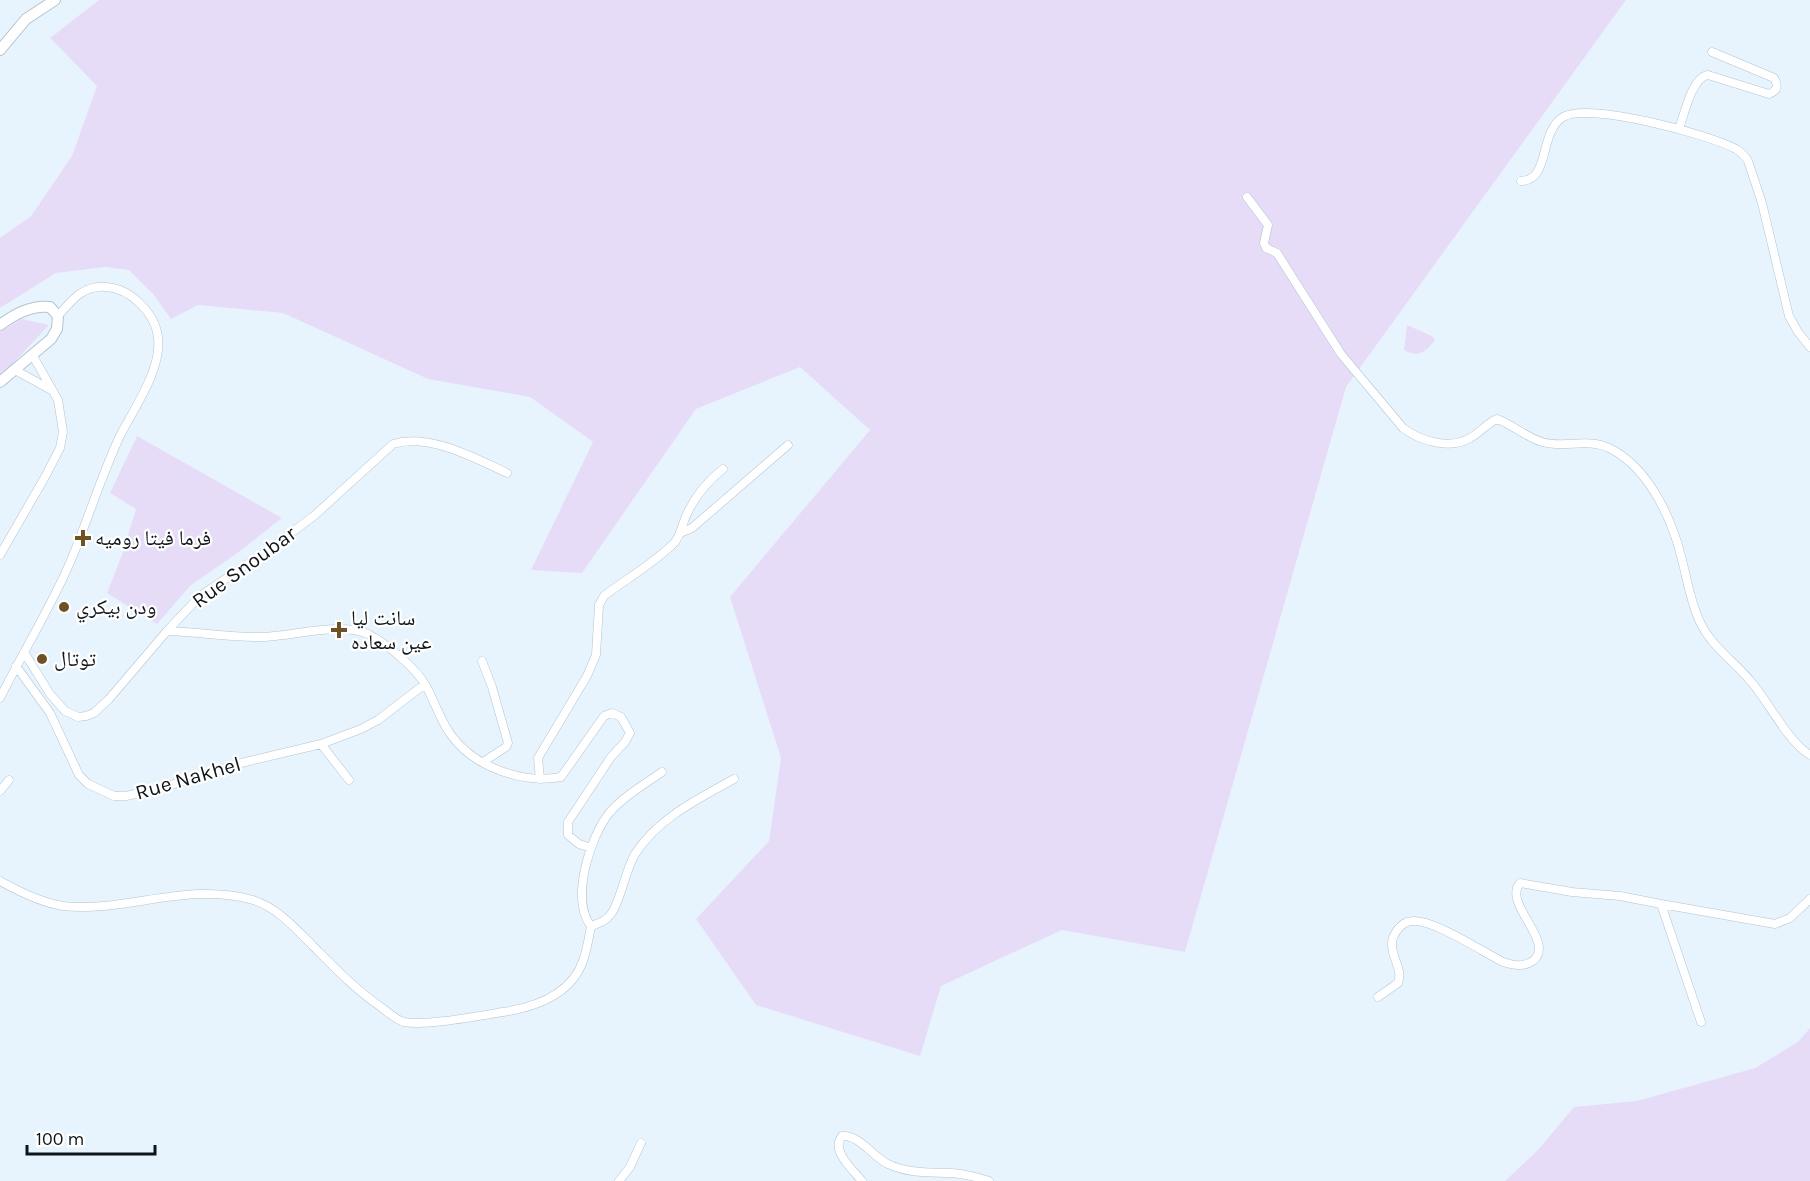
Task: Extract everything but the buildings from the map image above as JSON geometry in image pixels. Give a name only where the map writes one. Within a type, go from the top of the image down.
[{"type":"street","points":[[0,50],[26,20],[55,0]]},
{"type":"street","points":[[1679,129],[1690,94],[1703,75],[1769,94],[1777,88],[1774,78],[1712,51]]},
{"type":"street","points":[[1521,181],[1534,178],[1538,173],[1550,131],[1556,123],[1572,113],[1608,114],[1679,129],[1734,148],[1745,155],[1762,203],[1789,316],[1810,347]]},
{"type":"street","points":[[1247,197],[1268,225],[1264,243],[1266,248],[1277,253],[1341,354],[1408,433],[1426,441],[1460,442],[1470,438],[1497,419],[1543,442],[1588,442],[1620,454],[1631,463],[1653,491],[1676,536],[1693,603],[1707,636],[1752,682],[1797,744],[1810,755]]},
{"type":"street","points":[[0,382],[51,339],[57,329],[58,316],[74,296],[86,289],[101,286],[116,287],[131,295],[152,321],[158,336],[156,356],[149,382],[119,438],[68,566],[0,698]]},
{"type":"street","points":[[0,325],[12,317],[40,306],[50,307],[58,316]]},
{"type":"street","points":[[0,555],[60,448],[63,432],[54,392],[33,356]]},
{"type":"street","points":[[15,370],[54,392]]},
{"type":"street","name":"Rue Snoubar","points":[[24,652],[60,706],[72,715],[86,716],[109,699],[200,596],[315,515],[393,444],[403,441],[435,444],[507,472]]},
{"type":"street","points":[[680,534],[692,528],[788,445]]},
{"type":"street","points":[[540,779],[538,758],[596,655],[599,605],[604,596],[655,559],[675,541],[702,488],[723,469]]},
{"type":"street","points":[[167,631],[256,637],[322,631],[360,631],[381,642],[411,667],[425,684],[452,736],[468,753],[507,773],[540,779],[561,777],[604,716],[612,713],[621,717],[630,733],[626,742],[611,757],[568,822],[568,835],[579,844],[591,848]]},
{"type":"street","points":[[482,662],[492,687],[508,743],[506,747],[483,762]]},
{"type":"street","name":"Rue Nakhel","points":[[16,666],[50,713],[79,775],[88,784],[114,796],[126,796],[158,789],[241,763],[321,744],[378,720],[425,684]]},
{"type":"street","points":[[321,744],[349,780]]},
{"type":"street","points":[[0,881],[64,906],[105,905],[172,895],[252,900],[267,906],[283,917],[352,984],[402,1022],[428,1022],[513,1011],[540,1004],[553,997],[576,975],[583,961],[591,926],[585,918],[582,901],[584,876],[591,848],[601,825],[610,812],[662,772]]},
{"type":"street","points":[[591,926],[603,922],[612,913],[635,854],[649,836],[682,808],[734,779]]},
{"type":"street","points":[[0,791],[9,780]]},
{"type":"street","points":[[1378,997],[1398,983],[1400,974],[1394,955],[1393,938],[1400,926],[1413,921],[1431,924],[1503,962],[1525,965],[1532,962],[1537,956],[1538,940],[1519,904],[1516,888],[1520,883],[1572,892],[1620,896],[1775,924],[1790,918],[1810,899]]},
{"type":"street","points":[[1661,904],[1701,1022]]},
{"type":"street","points":[[862,1181],[839,1150],[838,1141],[842,1136],[854,1138],[894,1167],[924,1173],[961,1174],[989,1181]]},
{"type":"street","points":[[619,1181],[630,1167],[641,1143]]},
{"type":"shaded area","points":[[99,0],[1626,0],[1346,387],[1185,952],[1062,930],[941,986],[920,1056],[756,1005],[696,919],[769,841],[781,758],[730,597],[870,430],[800,367],[696,409],[582,573],[531,570],[593,442],[530,397],[428,379],[283,313],[198,305],[171,319],[153,294],[129,270],[105,267],[56,273],[0,308],[0,238],[31,216],[72,156],[97,86],[50,38]]},
{"type":"shaded area","points":[[22,319],[49,325],[0,375],[0,332]]},
{"type":"shaded area","points":[[1407,325],[1432,336],[1435,340],[1418,354],[1404,350]]},
{"type":"shaded area","points":[[137,436],[282,518],[190,586],[157,624],[107,593],[136,509],[110,493]]},
{"type":"shaded area","points":[[1810,1028],[1810,1181],[1505,1181],[1538,1150],[1574,1107],[1637,1101],[1755,1068],[1798,1042]]},
{"type":"place","name":"فرما فيتا روميه","points":[[83,538]]},
{"type":"place","name":"ودن بيكري","points":[[64,607]]},
{"type":"place","name":"سانت ليا عين سعاده","points":[[339,630]]},
{"type":"place","name":"توتال","points":[[42,659]]}]
